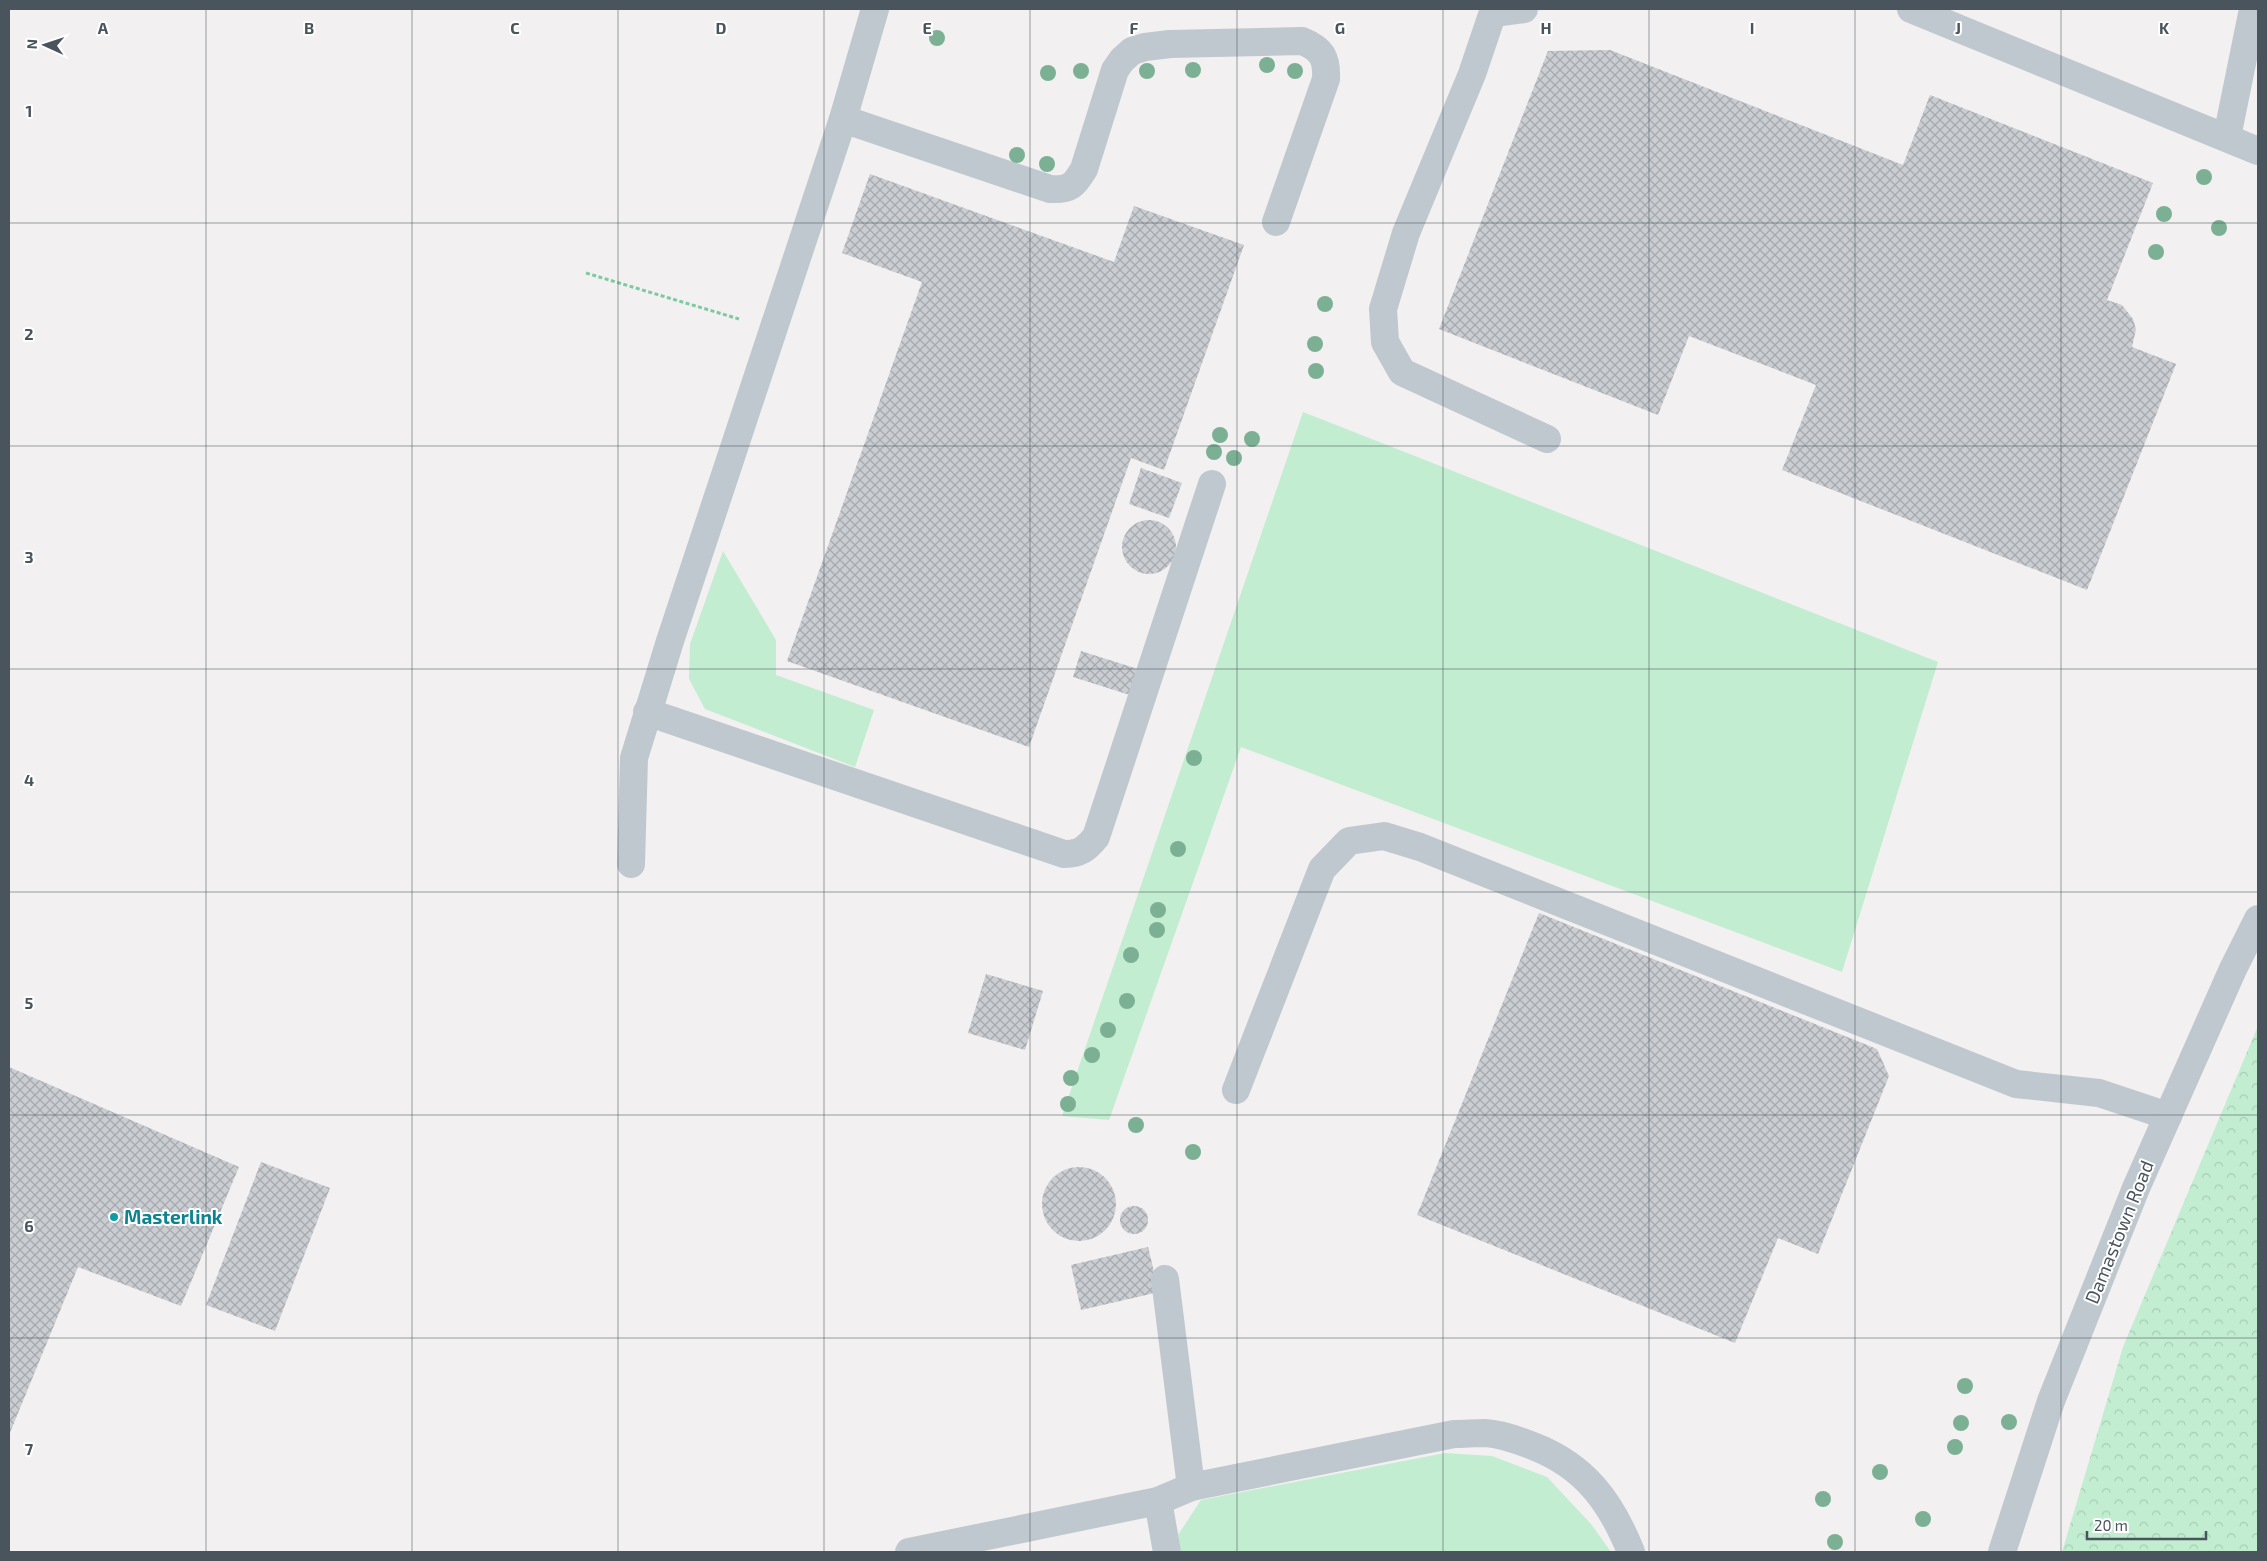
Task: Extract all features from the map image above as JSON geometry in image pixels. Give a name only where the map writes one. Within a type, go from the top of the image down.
[{"type":"street","points":[[631,864],[634,758],[647,712],[844,119],[875,9]]},
{"type":"street","points":[[1524,9],[1493,11],[1472,74],[1406,233],[1383,309],[1386,342],[1402,372],[1548,439]]},
{"type":"street","points":[[1911,9],[2258,151]]},
{"type":"street","points":[[2226,137],[2253,9]]},
{"type":"street","points":[[844,119],[1050,189],[1062,190],[1076,184],[1084,169],[1115,70],[1122,60],[1132,52],[1145,47],[1170,44],[1302,41],[1315,47],[1321,54],[1326,65],[1326,80],[1276,222]]},
{"type":"street","points":[[647,712],[1064,854],[1086,849],[1096,837],[1212,484]]},
{"type":"street","points":[[1236,1090],[1322,868],[1349,841],[1384,836],[1420,847],[2016,1084],[2100,1093],[2168,1116]]},
{"type":"street","name":"Damastown Road","points":[[2002,1552],[2051,1401],[2136,1188],[2233,969],[2258,919]]},
{"type":"street","points":[[1165,1279],[1191,1486]]},
{"type":"street","points":[[910,1552],[1158,1501],[1191,1486],[1454,1434],[1486,1433],[1518,1440],[1540,1449],[1576,1469],[1592,1484],[1608,1506],[1622,1529],[1631,1552]]},
{"type":"street","points":[[1158,1501],[1167,1552]]},
{"type":"path","points":[[586,273],[773,329]]},
{"type":"green space","points":[[1303,412],[1938,662],[1842,972],[1241,747],[1109,1120],[1062,1116]]},
{"type":"green space","points":[[723,551],[776,640],[776,675],[874,710],[855,767],[705,709],[689,679],[690,644]]},
{"type":"green space","points":[[2258,1026],[2258,1552],[2062,1552],[2123,1347]]},
{"type":"green space","points":[[1445,1453],[1492,1456],[1547,1477],[1591,1524],[1611,1552],[1181,1552],[1178,1535],[1201,1500]]},
{"type":"building","points":[[1610,50],[1903,165],[1930,95],[2153,183],[2107,300],[2122,305],[2133,319],[2136,329],[2132,347],[2176,364],[2087,590],[1782,470],[1816,385],[1689,336],[1658,415],[1439,329],[1548,51]]},
{"type":"building","points":[[870,174],[1114,262],[1134,206],[1244,245],[1164,470],[1131,458],[1029,747],[787,661],[922,282],[842,253]]},
{"type":"building","points":[[1141,468],[1182,483],[1169,518],[1129,504]]},
{"type":"building","points":[[1149,520],[1159,522],[1168,528],[1174,537],[1176,547],[1174,557],[1168,566],[1159,572],[1149,574],[1139,572],[1130,566],[1124,557],[1122,547],[1124,537],[1130,528],[1139,522]]},
{"type":"building","points":[[1081,651],[1141,670],[1133,696],[1073,677]]},
{"type":"building","points":[[1539,913],[1877,1049],[1889,1076],[1818,1254],[1778,1238],[1735,1343],[1417,1215]]},
{"type":"building","points":[[986,974],[1043,991],[1025,1050],[968,1033]]},
{"type":"building","name":"Masterlink","points":[[9,1067],[239,1167],[181,1306],[78,1267],[9,1435]]},
{"type":"building","points":[[261,1162],[330,1188],[275,1331],[206,1305]]},
{"type":"building","points":[[1079,1167],[1100,1173],[1110,1183],[1116,1204],[1110,1225],[1100,1235],[1079,1241],[1058,1235],[1048,1225],[1042,1204],[1048,1183],[1058,1173]]},
{"type":"building","points":[[1134,1206],[1144,1210],[1148,1220],[1144,1230],[1134,1234],[1124,1230],[1120,1220],[1124,1210]]},
{"type":"building","points":[[1148,1247],[1159,1292],[1081,1310],[1071,1265]]},
{"type":"place","name":"Masterlink","points":[[114,1217]]}]
